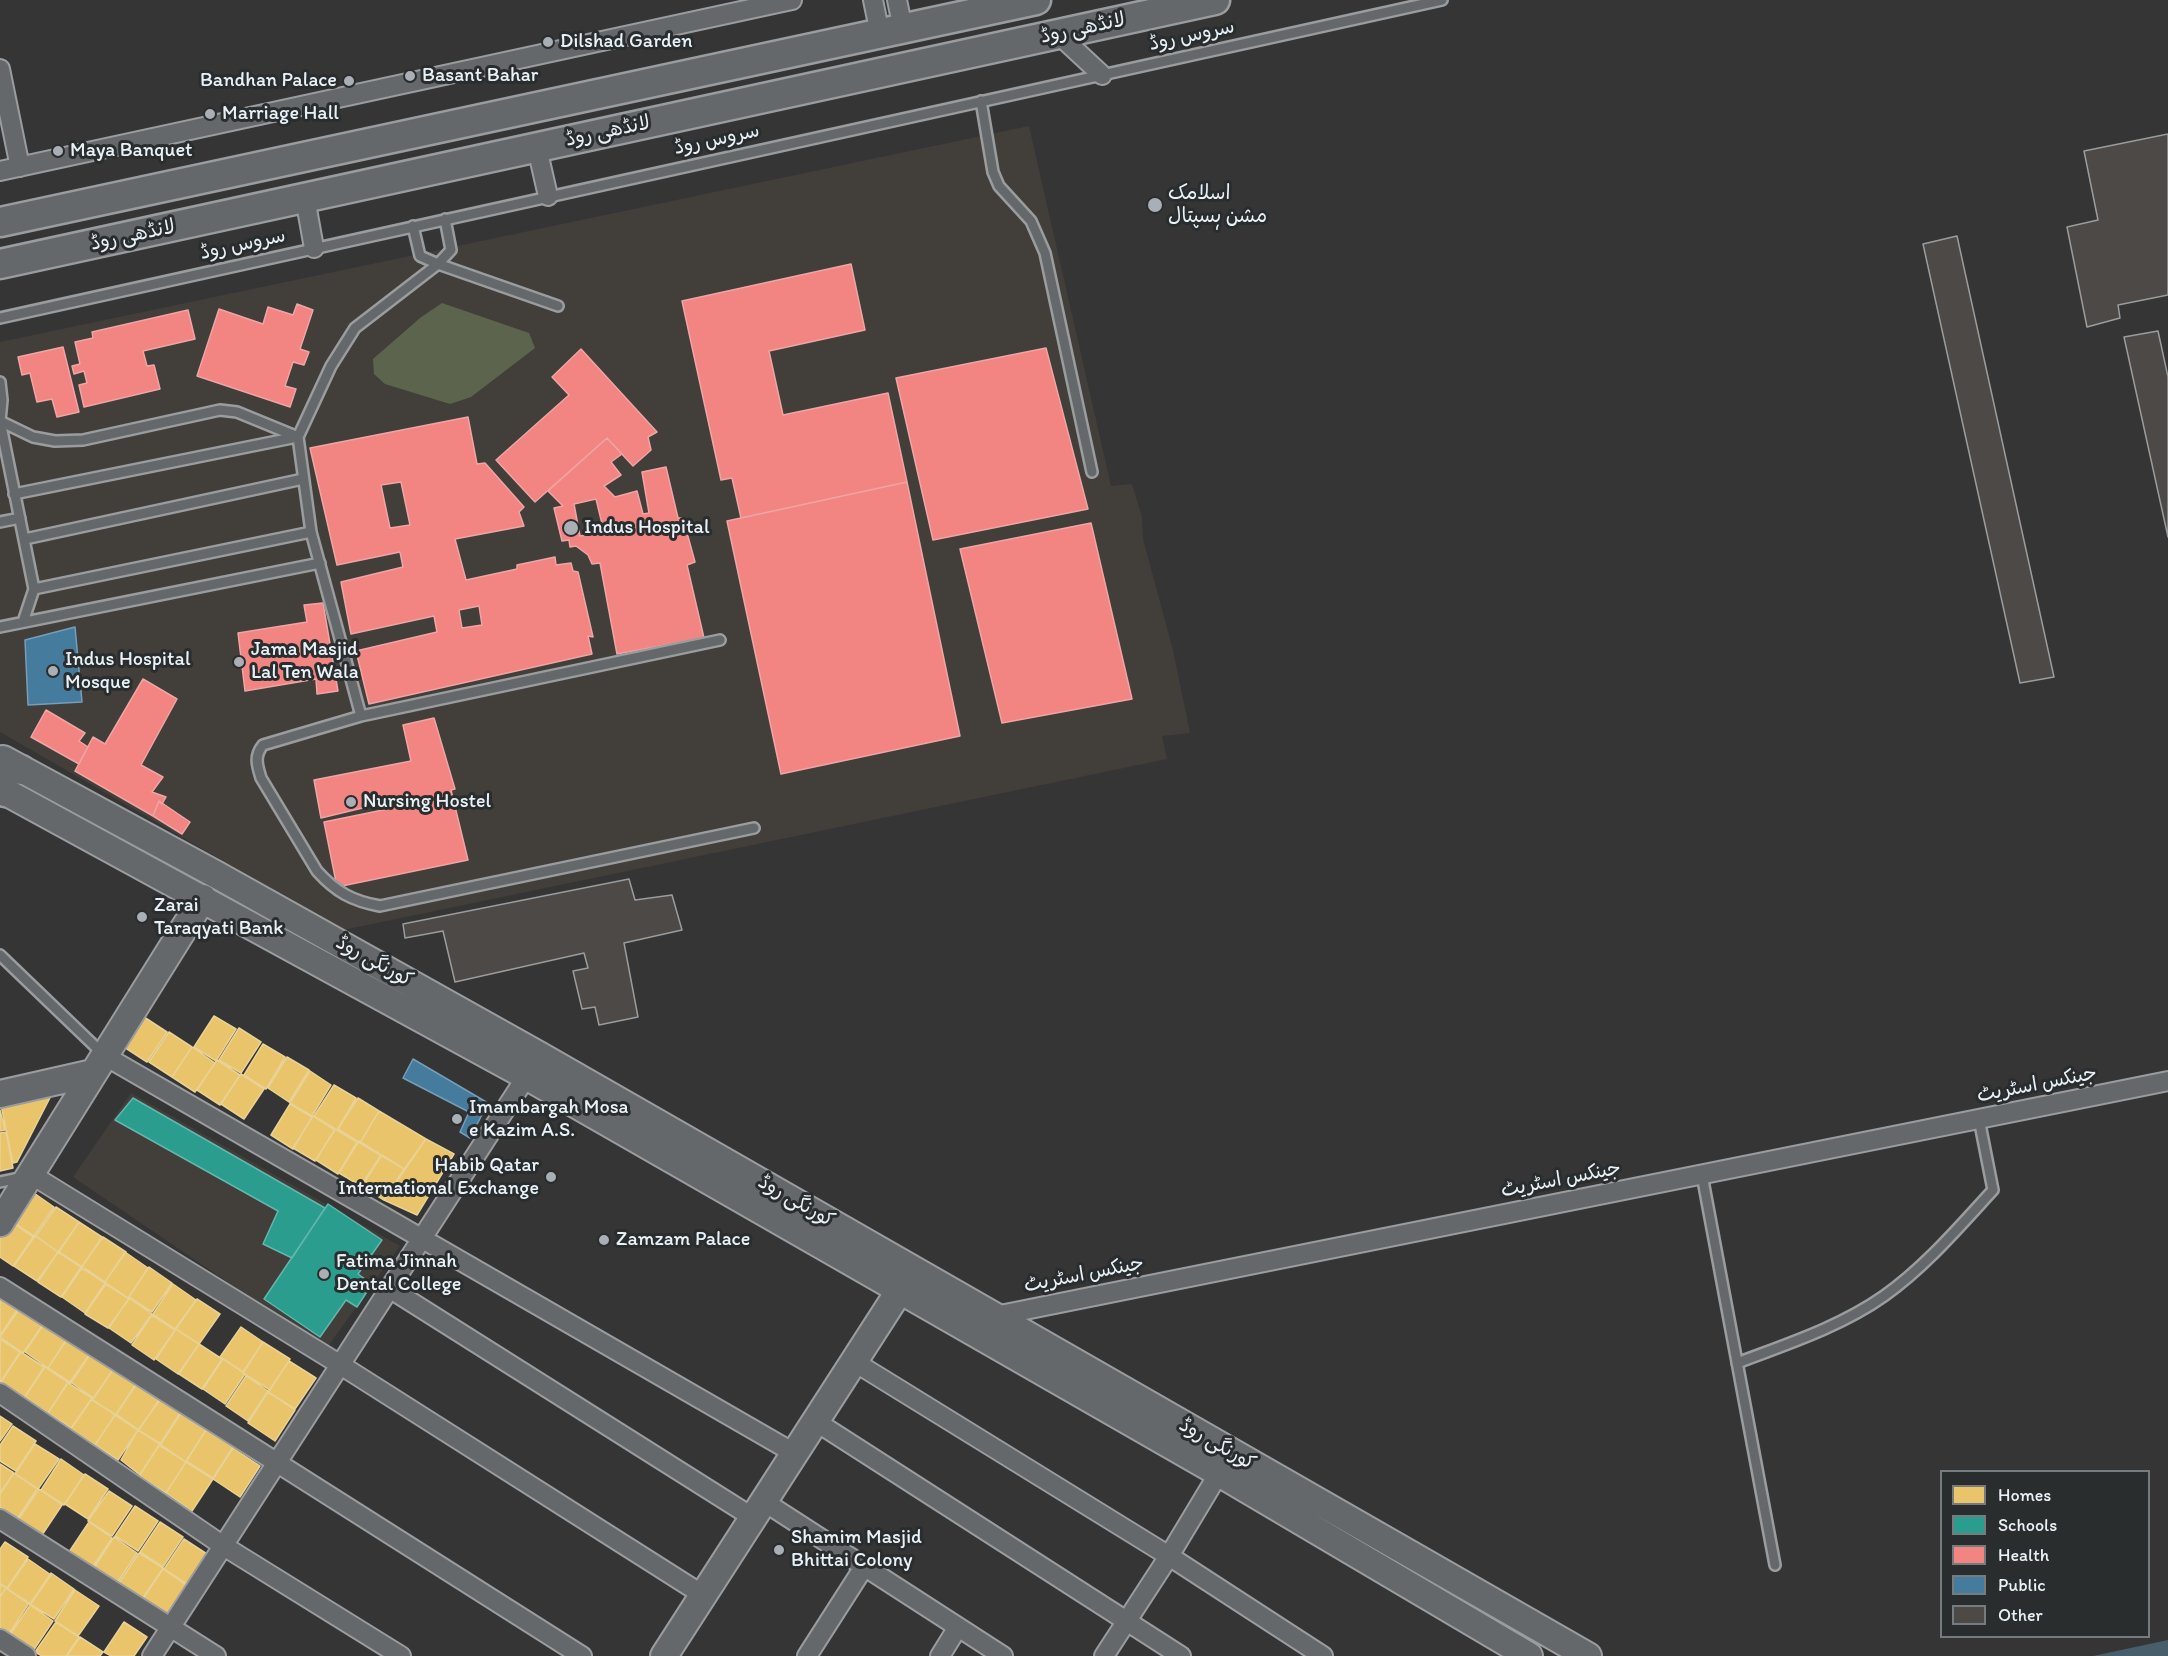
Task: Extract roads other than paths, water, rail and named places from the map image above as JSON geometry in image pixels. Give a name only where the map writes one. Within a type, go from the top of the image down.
[{"type":"main road","name":"لانڈھی روڈ","points":[[0,222],[1036,0]]},
{"type":"main road","name":"لانڈھی روڈ","points":[[0,264],[1215,0]]},
{"type":"main road","name":"کورنگی روڈ","points":[[4,777],[203,898],[533,1066]]},
{"type":"main road","name":"کورنگی روڈ","points":[[4,777],[217,874],[533,1066],[907,1279],[992,1317],[1588,1656]]},
{"type":"main road","points":[[0,1223],[203,898]]},
{"type":"main road","points":[[0,1094],[99,1065]]},
{"type":"main road","name":"کورنگی روڈ","points":[[907,1279],[963,1326],[1525,1653]]},
{"type":"main road","points":[[664,1656],[907,1279]]},
{"type":"main road","points":[[1525,1653],[1537,1627]]},
{"type":"street","points":[[0,171],[792,0]]},
{"type":"street","points":[[873,0],[892,31]]},
{"type":"street","points":[[892,31],[897,0]]},
{"type":"street","points":[[1058,34],[1102,75]]},
{"type":"street","points":[[0,69],[20,167]]},
{"type":"street","points":[[537,148],[548,196]]},
{"type":"street","points":[[305,198],[314,248]]},
{"type":"street","points":[[99,1065],[420,1238],[794,1453]]},
{"type":"street","points":[[152,1656],[533,1066]]},
{"type":"street","name":"جینکس اسٹریٹ","points":[[963,1326],[992,1317],[2168,1082]]},
{"type":"street","points":[[32,1175],[339,1364],[703,1595]]},
{"type":"street","points":[[0,1287],[582,1656]]},
{"type":"street","points":[[388,1288],[758,1509],[864,1567],[1003,1656]]},
{"type":"street","points":[[853,1361],[1169,1556],[1323,1656]]},
{"type":"street","points":[[0,1393],[222,1545],[401,1656]]},
{"type":"street","points":[[815,1421],[1181,1656]]},
{"type":"street","points":[[1104,1656],[1169,1556],[1219,1473]]},
{"type":"street","points":[[0,1519],[216,1656]]},
{"type":"street","points":[[807,1656],[864,1567]]},
{"type":"street","points":[[940,1656],[958,1627]]},
{"type":"street","points":[[0,1639],[26,1656]]},
{"type":"lane","name":"سروس روڈ","points":[[0,318],[1442,0]]},
{"type":"lane","points":[[981,101],[993,172],[999,186],[1030,221],[1045,253],[1092,472]]},
{"type":"lane","points":[[361,716],[311,532],[298,437],[331,366],[355,328],[438,264],[451,250],[445,219]]},
{"type":"lane","points":[[413,226],[420,256],[558,306]]},
{"type":"lane","points":[[0,382],[3,400],[0,421],[5,476],[14,494],[34,589],[23,622]]},
{"type":"lane","points":[[0,421],[33,437],[55,441],[83,440],[220,410],[237,412],[298,437]]},
{"type":"lane","points":[[14,494],[298,437]]},
{"type":"lane","points":[[25,539],[303,479]]},
{"type":"lane","points":[[0,522],[20,518]]},
{"type":"lane","points":[[34,589],[311,532]]},
{"type":"lane","points":[[0,627],[320,563]]},
{"type":"lane","points":[[720,640],[361,716],[263,745],[258,752],[256,763],[261,778],[317,871],[340,895],[358,902],[390,906],[754,828]]},
{"type":"lane","points":[[0,955],[99,1065]]},
{"type":"lane","points":[[1737,1363],[1813,1334],[1884,1296],[1946,1241],[1993,1190],[1979,1119]]},
{"type":"lane","points":[[0,1182],[32,1175]]},
{"type":"lane","points":[[1702,1175],[1775,1565]]},
{"type":"water","points":[[2168,1640],[2168,1656],[2093,1656]]},
{"type":"place","name":"Dilshad Garden","points":[[548,42]]},
{"type":"place","name":"Basant Bahar","points":[[410,76]]},
{"type":"place","name":"Bandhan Palace","points":[[349,81]]},
{"type":"place","name":"Marriage Hall","points":[[210,114]]},
{"type":"place","name":"Maya Banquet","points":[[58,151]]},
{"type":"place","name":"اسلامک مشن ہسپتال","points":[[1155,205]]},
{"type":"place","name":"Indus Hospital","points":[[571,528]]},
{"type":"place","name":"Jama Masjid Lal Ten Wala","points":[[239,662]]},
{"type":"place","name":"Indus Hospital Mosque","points":[[53,671]]},
{"type":"place","name":"Nursing Hostel","points":[[351,802]]},
{"type":"place","name":"Zarai Taraqyati Bank","points":[[142,917]]},
{"type":"place","name":"Imambargah Mosa e Kazim A.S.","points":[[457,1119]]},
{"type":"place","name":"Habib Qatar International Exchange","points":[[551,1177]]},
{"type":"place","name":"Zamzam Palace","points":[[604,1240]]},
{"type":"place","name":"Fatima Jinnah Dental College","points":[[324,1274]]},
{"type":"place","name":"Shamim Masjid Bhittai Colony","points":[[779,1550]]}]
